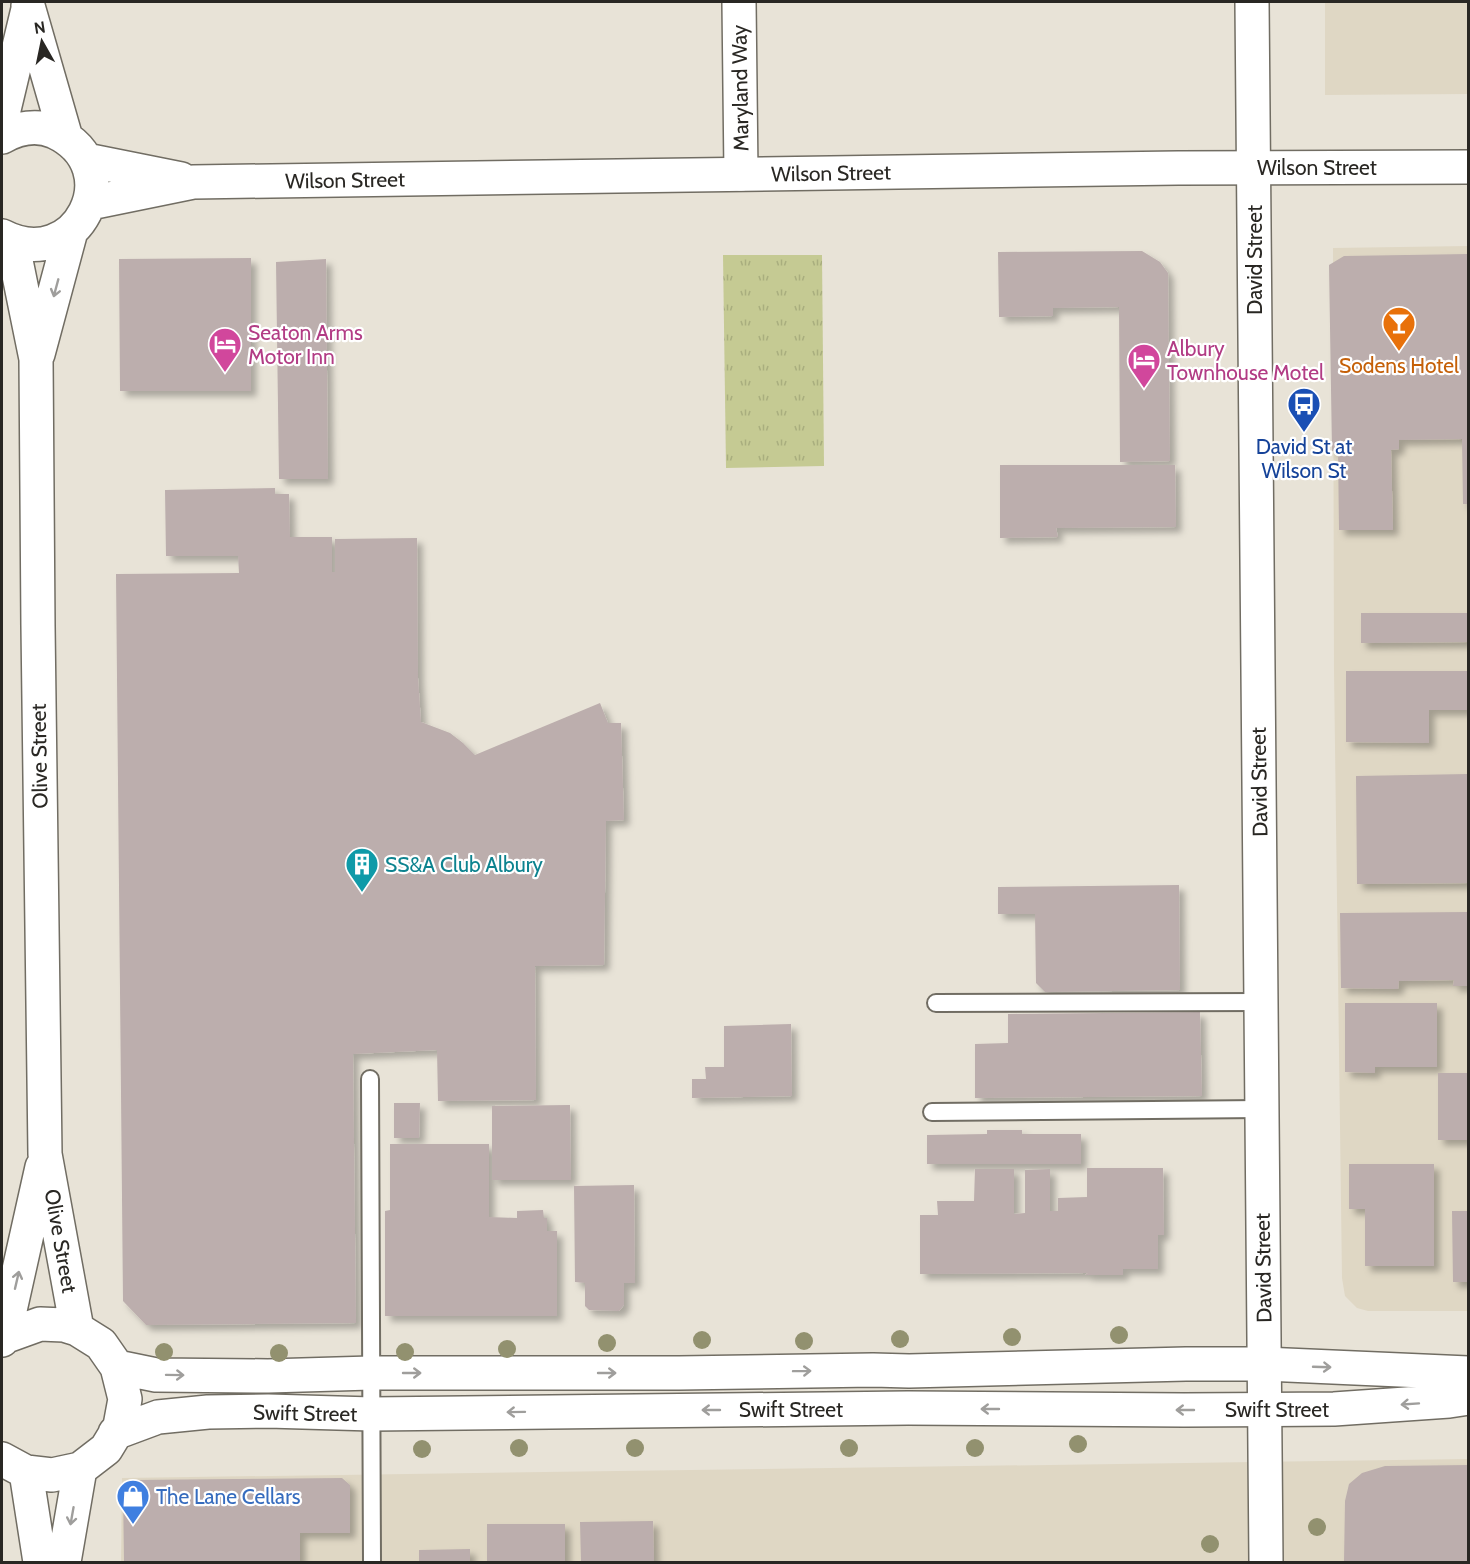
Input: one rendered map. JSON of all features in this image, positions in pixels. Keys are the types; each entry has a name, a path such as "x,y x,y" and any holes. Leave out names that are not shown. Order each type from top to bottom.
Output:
{"street":[{"name":"Maryland Way","path":"739,2 741,174"},
{"name":"David Street","path":"1252,2 1266,1563"},
{"path":"2,118 28,4"},
{"path":"7,238 27,245 58,240 71,231 82,218 90,203 92,188 91,173 76,149 28,4"},
{"name":"Wilson Street","path":"2,137 12,131 31,127 49,130 76,149 193,182"},
{"name":"Wilson Street","path":"90,203 193,182 1468,167"},
{"name":"Olive Street","path":"36,358 71,231"},
{"name":"Olive Street","path":"7,238 36,358 45,1154 77,1329"},
{"name":"Olive Street","path":"3,1338 45,1154"},
{"path":"3,1338 40,1324 64,1325 77,1329 101,1344 117,1367 125,1399 120,1426 106,1449 80,1468 52,1475 14,1466 40,1563"},
{"name":"Swift Street","path":"117,1367 156,1375 268,1376 370,1373 909,1371 1186,1364 1468,1373"},
{"path":"908,1408 909,1371"},
{"name":"Swift Street","path":"115,1433 158,1417 208,1412 372,1414 908,1408 1334,1409 1468,1398"},
{"path":"64,1563 80,1468"}],"lane":[{"path":"936,1003 1261,1002"},
{"path":"370,1079 372,1563"},
{"path":"932,1112 1261,1109"}],"shaded area":[{"path":"1325,2 1468,2 1468,94 1325,95"},
{"path":"1468,246 1468,1311 1368,1311 1357,1308 1345,1296 1342,1278 1334,670 1333,248"},
{"path":"1468,1459 1468,1562 121,1562 122,1478"}],"green space":[{"path":"723,255 822,255 824,466 726,468"}],"building":[{"name":"Albury Townhouse Motel","path":"1142,251 1160,262 1168,273 1170,461 1120,462 1119,307 1053,308 1053,316 999,317 998,252"},
{"name":"Sodens Hotel","path":"1468,254 1468,504 1463,504 1462,439 1399,440 1399,449 1391,450 1393,530 1339,530 1338,450 1332,451 1329,265 1344,256"},
{"path":"251,258 251,391 120,391 119,259"},
{"path":"326,259 328,479 279,479 276,262"},
{"path":"1000,465 1175,465 1176,527 1056,528 1058,537 1000,538"},
{"name":"SS&A Club Albury","path":"275,488 275,494 289,494 290,537 332,537 332,572 335,572 335,539 417,538 418,678 421,722 450,733 475,755 600,703 608,723 621,723 624,820 606,821 604,965 535,966 536,1100 438,1101 437,1050 353,1054 356,1323 146,1325 123,1301 116,574 239,573 238,556 166,556 165,490"},
{"path":"1361,613 1468,613 1468,642 1361,643"},
{"path":"1346,671 1468,671 1468,710 1429,710 1429,743 1346,742"},
{"path":"1468,774 1468,883 1357,884 1356,776"},
{"path":"1179,885 1180,990 1045,992 1036,983 1035,914 998,914 998,887"},
{"path":"1468,912 1468,986 1453,986 1454,980 1399,981 1398,989 1341,988 1340,913"},
{"path":"1345,1003 1437,1003 1437,1067 1375,1067 1375,1073 1345,1072"},
{"path":"1200,1012 1202,1096 975,1098 975,1044 1008,1043 1008,1014"},
{"path":"791,1024 792,1096 692,1098 692,1079 706,1079 705,1067 724,1067 724,1026"},
{"path":"1438,1073 1468,1073 1468,1140 1438,1140"},
{"path":"394,1103 420,1103 419,1138 394,1138"},
{"path":"570,1105 571,1180 492,1180 492,1106"},
{"path":"987,1130 1022,1130 1022,1134 1081,1134 1081,1164 927,1164 927,1135 987,1134"},
{"path":"390,1144 489,1144 489,1217 517,1218 517,1211 543,1210 544,1218 547,1218 547,1231 557,1231 557,1316 385,1316 385,1211 390,1210"},
{"path":"1349,1164 1434,1164 1434,1266 1365,1266 1365,1209 1349,1209"},
{"path":"1087,1168 1163,1168 1164,1235 1158,1235 1158,1269 1123,1269 1123,1275 1085,1275 1088,1273 920,1274 920,1215 938,1215 937,1201 974,1201 975,1169 1014,1169 1014,1214 1025,1213 1025,1170 1050,1169 1050,1211 1058,1211 1058,1198 1087,1197"},
{"path":"634,1185 635,1283 624,1283 624,1305 619,1311 589,1310 585,1306 585,1283 575,1282 574,1186"},
{"path":"1452,1211 1468,1211 1468,1282 1453,1282"},
{"path":"1468,1465 1468,1562 1344,1562 1345,1501 1349,1484 1362,1473 1385,1466"},
{"path":"342,1478 350,1485 350,1533 300,1533 300,1562 124,1562 123,1490 133,1480"},
{"path":"653,1521 654,1562 581,1562 580,1522"},
{"path":"487,1524 565,1524 565,1562 487,1562"},
{"path":"470,1549 470,1562 419,1562 419,1550"}],"place":[{"name":"Sodens Hotel","path":"1399,352"},
{"name":"Seaton Arms Motor Inn","path":"225,373"},
{"name":"Albury Townhouse Motel","path":"1144,389"},
{"name":"David St at Wilson St","path":"1304,433"},
{"name":"SS&A Club Albury","path":"362,893"},
{"name":"The Lane Cellars","path":"133,1525"}]}
